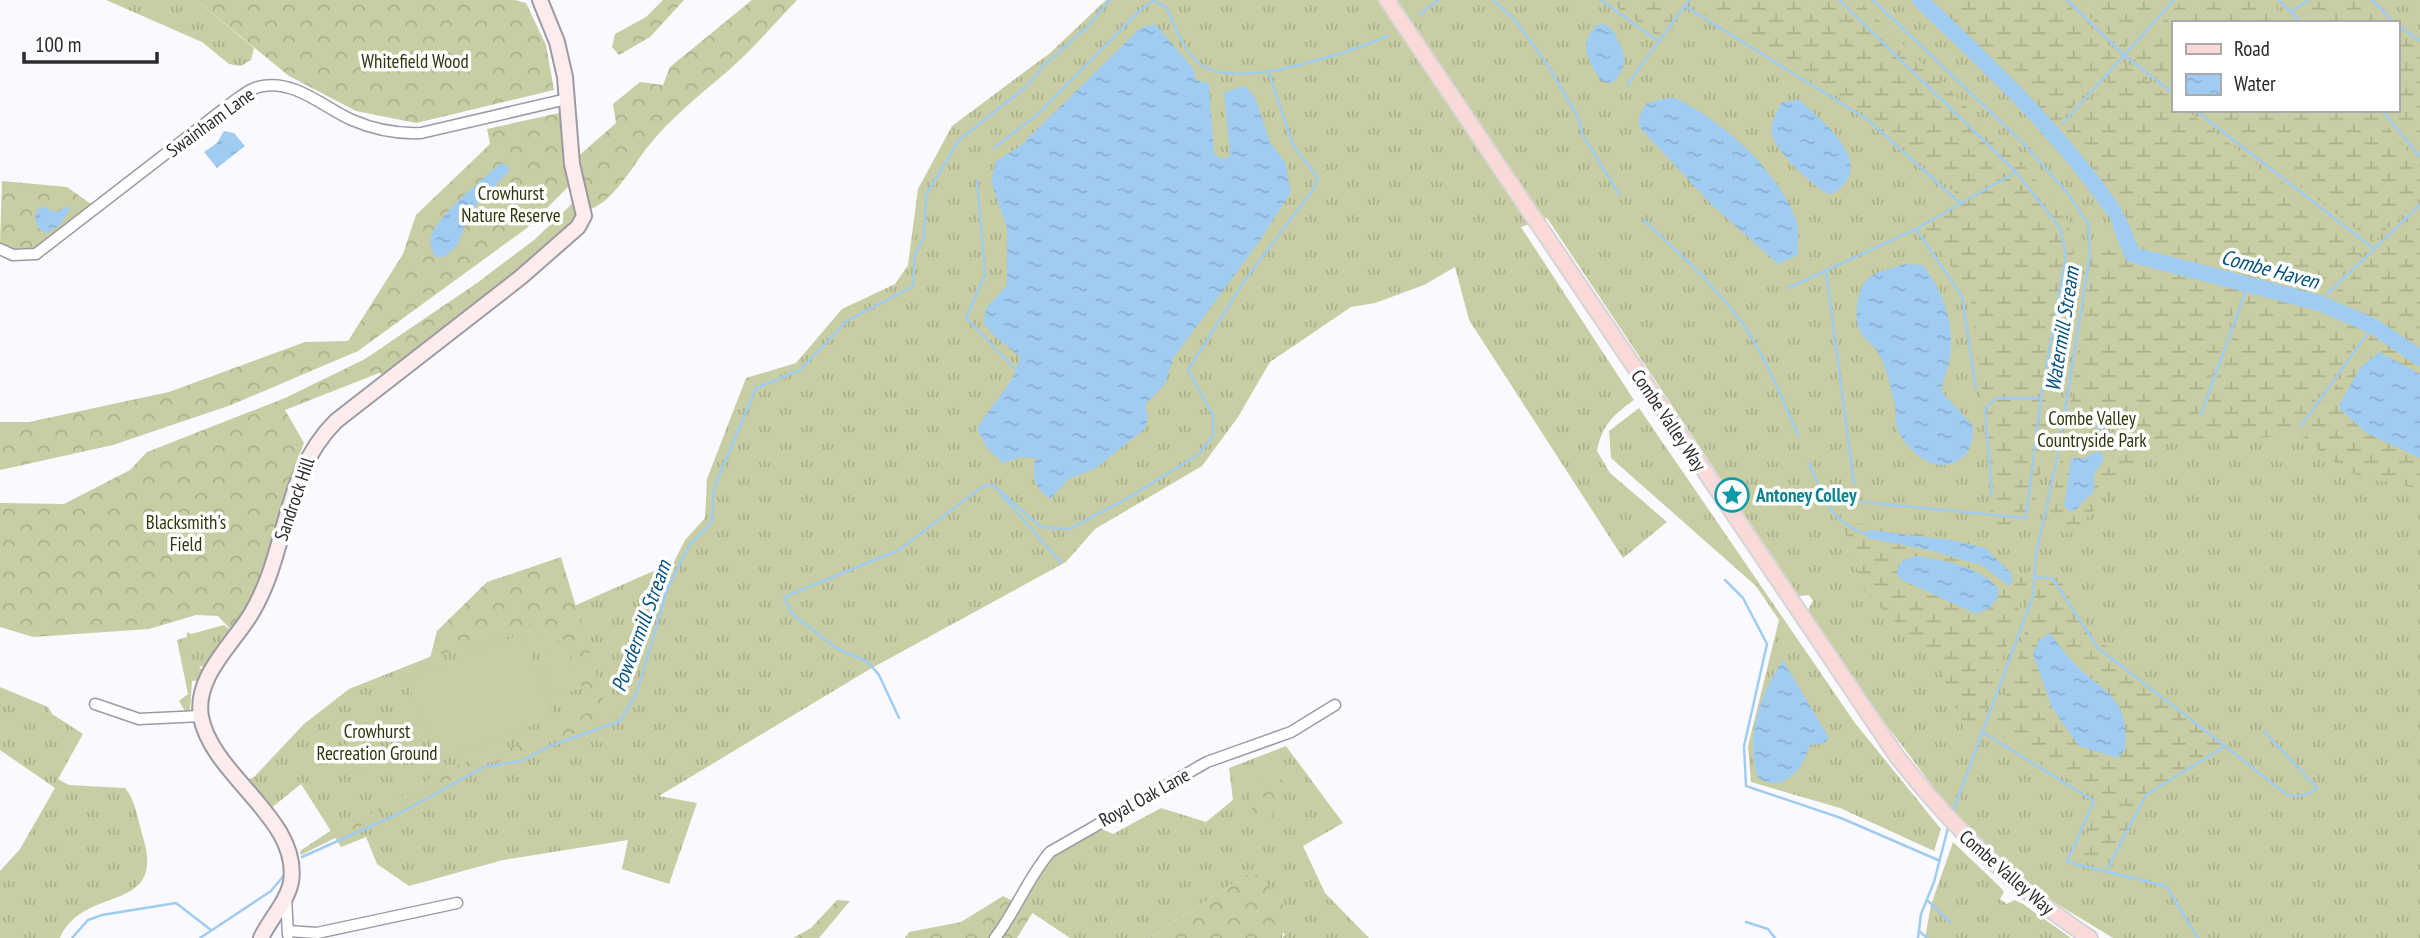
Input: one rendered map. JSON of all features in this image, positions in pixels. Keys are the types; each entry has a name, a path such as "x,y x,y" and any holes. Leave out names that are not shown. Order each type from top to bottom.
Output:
{"main road":[{"name":"Combe Valley Way","path":"1387,0 1854,697 1939,810 1970,843 2017,886 2090,938"}],"street":[{"name":"Sandrock Hill","path":"201,716 204,693 214,666 252,613 266,581 301,468 314,444 336,421 573,233 583,216 574,177 567,99 557,42 540,0"},
{"name":"Swainham Lane","path":"0,249 25,257 43,250 234,101 262,86 286,88 305,94 353,120 396,134 421,133 567,99"},
{"path":"96,704 139,719 201,716 218,754 267,814 284,844 292,865 286,897 288,935 317,933 457,903"},
{"name":"Royal Oak Lane","path":"995,938 1009,920 1032,873 1050,852 1207,762 1291,732 1335,705"},
{"path":"261,938 286,897"}],"green space":[{"path":"106,0 196,0 254,48 251,60 241,66 229,64 202,42"},
{"name":"Whitefield Wood","path":"196,0 515,0 526,3 546,45 554,90 416,123 356,111 289,76"},
{"path":"663,0 684,0 650,37 619,55 612,47 615,34 646,17"},
{"path":"752,0 797,0 738,62 665,127 604,201 587,210 575,159 616,123 613,104 640,82 663,85 670,67"},
{"name":"Combe Valley Countryside Park","path":"1106,0 2420,0 2420,938 2113,938 2049,899 2002,861 1946,804 1864,695 1808,610 1813,601 1809,595 1799,596 1547,218 1521,227 1634,400 1610,421 1602,434 1597,451 1610,473 1667,522 1623,558 1469,320 1455,267 1424,285 1375,303 1351,307 1270,362 1238,417 1202,466 1095,529 1066,562 870,669 659,796 697,803 669,884 622,869 628,840 503,860 409,886 377,864 366,837 341,847 301,784 270,809 247,779 253,778 304,724 349,689 530,617 574,606 674,562 685,540 705,518 707,479 746,378 796,363 842,309 895,284 908,265 918,189 952,126 1050,53"},
{"path":"1607,0 1858,0 2017,156 2069,223 2074,252 2033,518 2026,525 1991,525 1983,403 1970,293 1918,219 1960,197 1870,117 1690,5 1663,40"},
{"path":"1926,0 2062,0 2119,55 2055,127"},
{"path":"2073,0 2167,0 2123,50"},
{"path":"2182,0 2269,0 2291,21 2172,21 2172,88 2131,56"},
{"path":"2286,0 2378,0 2392,21 2308,21"},
{"path":"2399,30 2420,35 2420,152 2389,112 2399,112"},
{"path":"2125,63 2172,99 2172,112 2189,112 2366,249 2318,299 2139,253 2117,208 2061,135"},
{"path":"2204,112 2376,112 2420,166 2420,198 2373,242"},
{"name":"Crowhurst Nature Reserve","path":"559,113 571,184 527,228 358,351 231,405 113,445 0,470 0,422 29,422 169,392 305,342 348,341 403,254 416,215 490,144 487,129"},
{"path":"2,181 67,187 91,204 78,219 50,241 31,250 16,250 0,244"},
{"name":"Blacksmith's Field","path":"575,201 577,215 565,234 389,375 379,373 285,410 304,443 265,564 233,632 218,616 196,615 149,629 33,637 0,627 0,503 64,504 130,470 147,452 285,398 365,359 477,283 534,240"},
{"path":"2420,212 2420,353 2364,316 2327,300"},
{"path":"2092,245 2242,288 2198,415 2202,417 2250,290 2317,307 2368,329 2290,436 2143,444 2129,475 2070,534 2048,524 2069,416 2127,449 2141,444 2070,408"},
{"path":"2373,333 2420,365 2420,491 2348,471 2301,435"},
{"path":"1639,408 1855,723 1941,829 1934,851 1840,808 1751,782 1748,746 1779,620 1756,586 1611,458 1609,431"},
{"path":"1840,516 1855,523 1987,544 2017,573 2030,574 1977,738 1964,729 1939,665 1864,591"},
{"path":"561,557 604,700 617,718 550,742 520,759 485,763 301,855 300,851 330,831 391,803 446,769 546,736 590,711 565,639 544,646 531,623 430,658 437,631 487,582"},
{"path":"2041,574 2063,578 2064,589 2093,636 2229,746 2147,797 2113,867 2079,857 2100,799 1993,731 2018,658"},
{"path":"224,625 233,632 206,667 199,666 203,672 199,680 192,681 190,711 185,711 179,701 188,694 177,640 187,637 187,632 191,634"},
{"path":"522,634 554,717 438,761 406,678"},
{"path":"562,644 579,689 556,697 539,653"},
{"path":"0,687 48,707 52,714 83,734 58,779 69,785 125,788 134,804 142,834 147,860 144,877 134,888 87,910 72,921 60,938 0,938 0,871 20,849 55,788 0,750"},
{"path":"367,734 379,762 349,776 336,748"},
{"path":"1286,746 1343,823 1303,846 1325,893 1369,938 1282,938 1285,935 1246,875 1149,938 1070,938 1022,906 1053,855 1102,829 1113,834 1161,808 1206,822 1233,800 1229,768"},
{"path":"1270,772 1281,775 1283,791 1271,819 1258,823 1252,809 1252,795 1258,782"},
{"path":"1953,842 2000,887 2004,892 2000,899 2007,904 2014,900 2023,904 2071,938 1925,938 1931,905"},
{"path":"1246,875 1261,875 1287,911 1282,938 1149,938"},
{"path":"1003,896 1033,912 1017,938 905,938 909,932 961,922"},
{"path":"837,900 850,901 819,938 793,938 811,928"}],"water":[{"path":"1155,24 1193,68 1196,80 1209,83 1214,154 1223,159 1230,156 1224,92 1245,86 1255,97 1270,142 1285,162 1291,192 1259,242 1174,357 1165,384 1145,405 1148,415 1146,428 1096,468 1069,479 1050,499 1040,491 1035,481 1035,458 1021,457 1003,463 987,448 977,429 1009,384 1020,357 993,335 983,322 987,307 1007,285 1007,228 991,182 996,161 1019,147 1140,28"},
{"path":"1604,24 1611,28 1624,57 1622,70 1611,84 1601,81 1589,60 1586,47 1590,33 1596,25"},
{"path":"1673,97 1728,132 1774,180 1797,221 1798,255 1778,264 1711,204 1639,127 1639,116 1647,103"},
{"path":"1800,100 1835,134 1850,160 1850,172 1844,184 1829,195 1814,185 1787,159 1772,134 1773,121 1782,102"},
{"path":"224,131 234,133 245,146 217,168 204,152 217,143"},
{"path":"499,164 505,164 510,170 471,211 457,246 444,257 435,257 430,242 435,228 451,208"},
{"path":"42,206 56,212 69,206 71,208 59,226 47,233 40,230 36,221 36,211"},
{"path":"1905,264 1923,265 1942,298 1949,321 1951,346 1942,392 1973,426 1972,442 1968,451 1961,459 1947,465 1929,462 1906,444 1896,426 1893,395 1882,360 1862,335 1858,325 1856,311 1862,286 1879,272"},
{"path":"2379,352 2420,374 2420,458 2366,433 2338,407 2360,368"},
{"path":"2094,452 2101,452 2104,460 2094,474 2094,491 2073,512 2064,507 2071,458 2085,458"},
{"path":"1870,530 1958,541 1985,548 2012,574 2012,584 2009,586 1983,566 1933,551 1867,538 1864,533"},
{"path":"1915,556 1949,562 1981,574 1998,588 1998,598 1989,608 1976,614 1902,580 1897,575 1900,564"},
{"path":"2050,633 2072,661 2106,691 2120,708 2126,732 2125,750 2117,758 2079,746 2052,708 2033,654 2039,640"},
{"path":"1783,660 1829,738 1823,744 1810,745 1798,770 1784,781 1776,783 1758,778 1753,748 1762,702"}],"waterway":[{"name":"Powdermill Stream","path":"302,857 398,814 484,767 521,761 550,746 620,721 637,692 668,587 690,544 712,522 714,488 756,388 800,370 847,321 913,286 915,255 924,237 926,195 959,140 1027,86 1043,66 1087,27 1110,0"},
{"path":"1419,15 1438,0"},
{"path":"1493,0 1514,19 1547,64 1579,119 1582,134 1619,194"},
{"path":"1601,0 1658,41"},
{"path":"1627,85 1689,0"},
{"path":"1839,0 2016,172 2060,228 2066,255 2041,398 2026,518 1861,502"},
{"name":"Watermill Stream","path":"1873,0 2019,139 2066,191 2088,223 2090,255 2057,459 2036,554 2033,596 1952,814"},
{"name":"Combe Haven","path":"1920,0 1998,75 2046,126 2114,211"},
{"path":"2067,0 2124,55 2172,92"},
{"path":"2063,123 2174,0"},
{"path":"2279,0 2300,21"},
{"path":"2291,12 2308,0"},
{"path":"2372,0 2393,21"},
{"path":"994,148 1038,114 1139,11 1153,1 1166,7 1181,39 1196,61 1220,72 1242,74 1295,66 1388,36"},
{"path":"1685,6 1868,120 1960,203"},
{"path":"2399,26 2420,41"},
{"path":"899,718 879,675 868,662 836,648 792,614 784,597 899,550 983,486 993,485 1041,527 1069,529 1128,498 1199,454 1213,436 1213,415 1188,370 1245,280 1315,187 1317,177 1293,145 1268,71"},
{"path":"2198,112 2373,248"},
{"path":"2384,112 2420,157"},
{"path":"1788,288 1916,229 2016,172"},
{"path":"977,180 985,275 966,318 1018,372"},
{"path":"2326,295 2420,205"},
{"path":"1644,220 1710,285 1745,327 1767,366 1798,435"},
{"name":"Combe Haven","path":"2119,221 2132,254 2319,303 2373,326 2420,358"},
{"path":"1916,229 1962,296 1976,389"},
{"path":"1826,270 1854,484"},
{"path":"2201,414 2248,285"},
{"path":"2301,426 2373,326"},
{"path":"1992,496 1985,408 1997,398 2041,398"},
{"path":"2066,411 2132,445"},
{"path":"1809,463 1834,514 1842,522 1864,533"},
{"path":"1001,494 1061,563"},
{"path":"2037,577 2053,579 2098,648 2225,746 2146,795 2106,871"},
{"path":"1725,580 1743,598 1767,644 1744,746 1746,786 1841,818 1938,860"},
{"path":"2225,746 2286,794 2298,796 2317,788 2264,731"},
{"path":"1984,733 2094,801 2067,862 2166,886 2198,938"},
{"name":"Watermill Stream","path":"1918,938 1921,914 1934,882 1949,824"},
{"name":"Powdermill Stream","path":"200,938 271,891 286,873"},
{"path":"1927,900 1950,922"},
{"path":"72,938 88,920 102,915 176,903 211,930"},
{"path":"1746,922 1768,929 1775,938"},
{"path":"1919,931 1927,938"}],"place":[{"name":"Antoney Colley","path":"1732,495"}],"park label":[{"name":"Crowhurst Recreation Ground","path":"377,742"}]}
